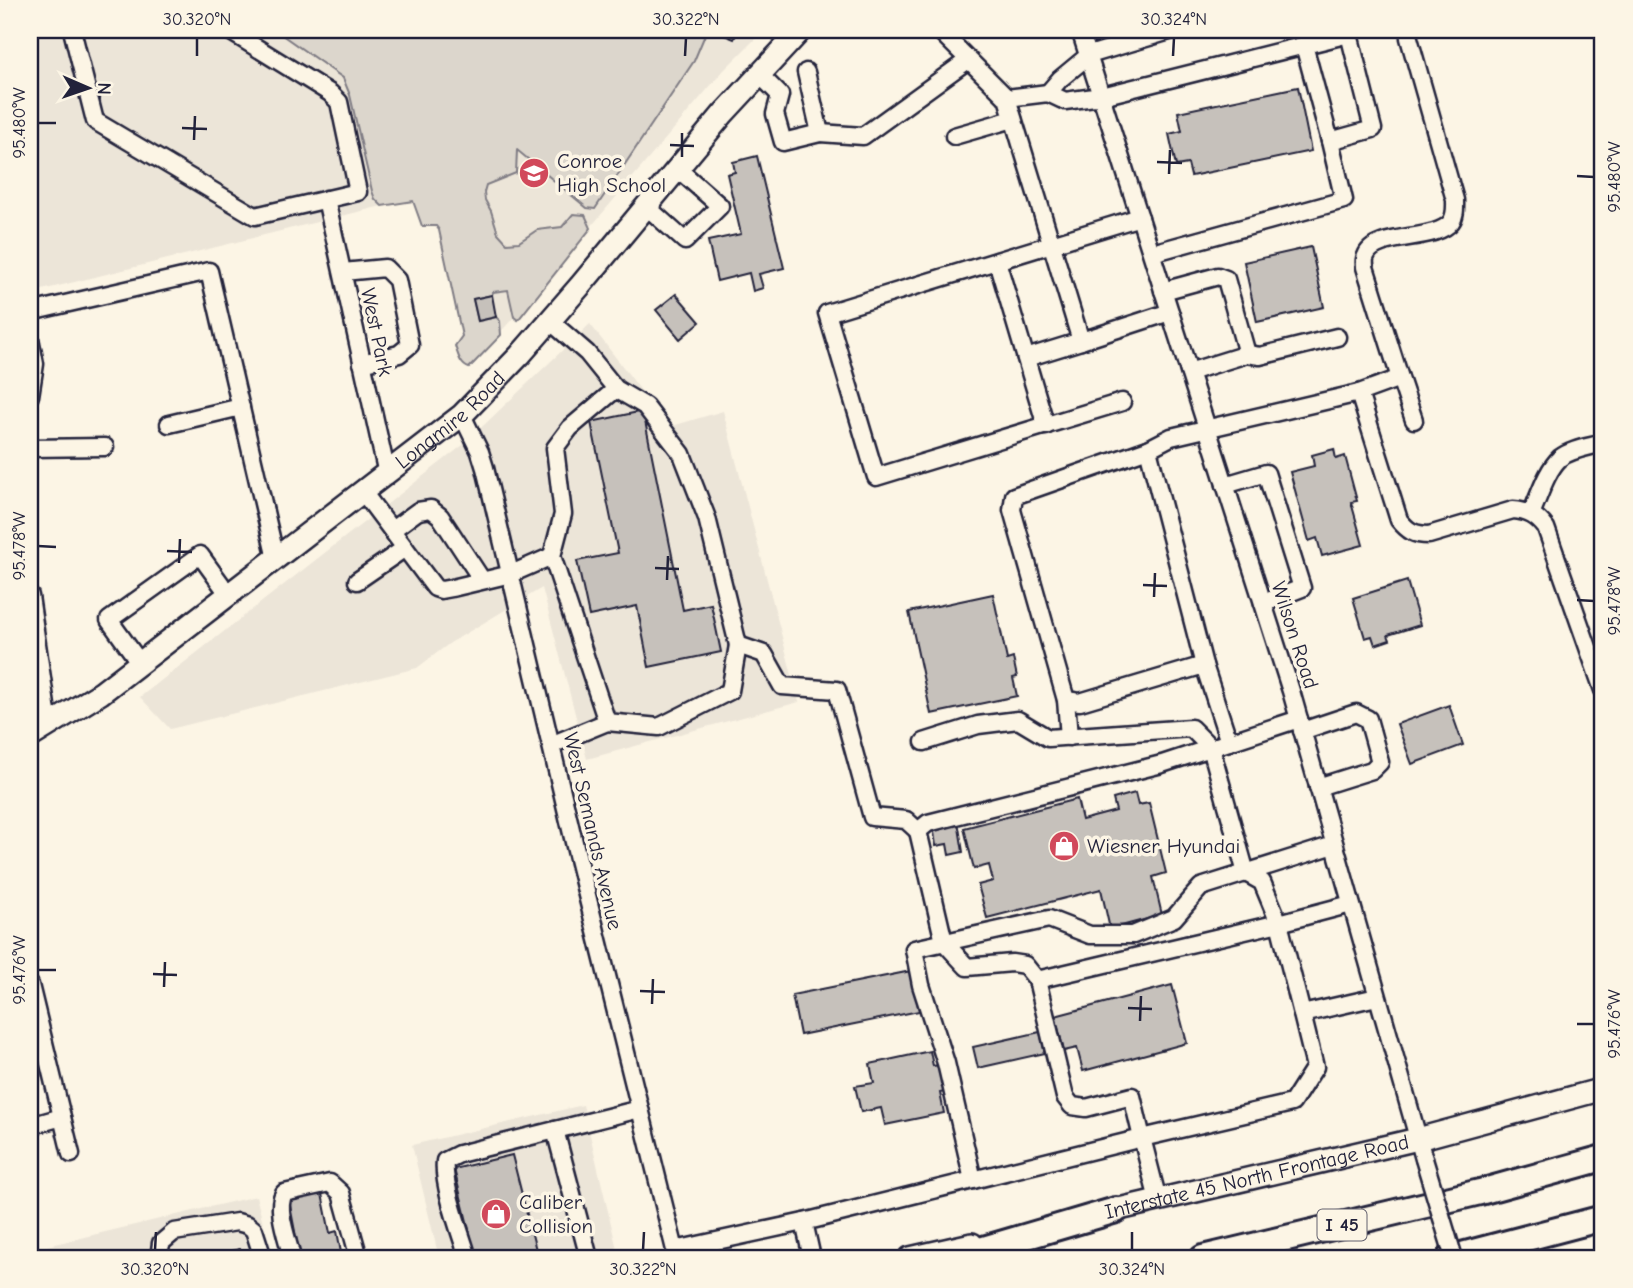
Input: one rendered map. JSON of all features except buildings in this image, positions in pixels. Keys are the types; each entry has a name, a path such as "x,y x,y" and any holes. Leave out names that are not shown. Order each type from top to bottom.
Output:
{"highway":[{"path":"1480,1192 1603,1140"},
{"name":"I 45","path":"1203,1258 1480,1192 1603,1158"},
{"path":"953,1258 1116,1210"},
{"path":"1452,1258 1603,1217"},
{"path":"1525,1238 1603,1226"}],"main road":[{"name":"Longmire Road","path":"30,737 101,693 462,415 550,321 758,73 801,30"},
{"name":"Interstate 45 North Frontage Road","path":"910,1258 1158,1200 1421,1149 1603,1089"}],"street":[{"path":"72,30 95,121 255,216 358,192 340,102 330,93 228,30"},
{"path":"939,30 1007,98 1081,341"},
{"name":"Wilson Road","path":"1080,30 1301,725 1452,1258"},
{"path":"1048,93 1060,79 1089,55 1173,30"},
{"path":"1409,30 1455,200 1455,213 1451,223 1440,230 1372,247 1366,255 1365,267 1414,420"},
{"path":"1007,98 1048,93 1065,101 1102,96 1348,32 1373,129 1330,141"},
{"path":"1152,253 1342,202 1344,197 1304,45"},
{"path":"758,73 780,95 775,114 783,142 820,133 863,136 968,60"},
{"path":"806,72 820,133"},
{"path":"954,136 1013,119"},
{"path":"647,207 685,241 720,206 678,169"},
{"name":"West Park","path":"326,199 387,474"},
{"path":"1122,402 876,477 827,313 1140,218"},
{"path":"996,261 1046,426"},
{"path":"343,272 385,268 397,280 410,345 399,354 362,363"},
{"path":"30,312 209,271 276,559"},
{"path":"1163,291 1218,276 1226,279 1247,354"},
{"path":"1026,358 1170,312"},
{"path":"550,321 587,353 616,389 645,406 682,454 707,518 738,645 730,691 659,727 607,722 551,745"},
{"path":"1189,372 1247,354 1260,356 1337,337"},
{"path":"30,338 35,364 30,396"},
{"path":"1069,737 1066,700 1012,510 1014,496 1148,449 1171,437 1359,393 1400,377"},
{"path":"607,722 552,556 563,514 555,448 570,428 616,389"},
{"path":"1359,393 1399,520 1407,530 1417,535 1429,536 1513,510 1538,517 1546,528 1603,690"},
{"path":"169,424 241,407"},
{"name":"West Semands Avenue","path":"462,415 480,452 511,573 676,1254"},
{"path":"1531,514 1553,467 1560,459 1603,443"},
{"path":"30,449 105,447"},
{"path":"1148,449 1204,665 1229,742"},
{"path":"1225,485 1266,473 1302,589 1263,603"},
{"path":"363,492 435,588 452,588 511,573 552,556"},
{"path":"392,530 418,511 432,509 440,516 482,580"},
{"path":"357,581 405,548"},
{"path":"140,663 109,620 200,555 229,595"},
{"path":"30,596 49,726"},
{"path":"738,645 764,654 782,686 837,690 872,817 906,820 918,831 944,942 967,967 1025,964 1037,980 1065,1097 1073,1106 1086,1108 1132,1096 1158,1200"},
{"path":"1066,700 1080,702 1204,665"},
{"path":"918,831 928,823 1162,764 1229,742 1356,713 1367,719 1380,762 1372,770 1318,787"},
{"path":"676,1254 1292,1103 1315,1067 1279,923 1262,882 1246,873 1211,748 1191,728 1048,738 1018,720 978,725 924,742"},
{"path":"973,1180 946,1063 921,985 914,948 1049,919 1090,935 1133,934 1174,918 1201,887 1334,845"},
{"path":"1037,980 1351,904"},
{"path":"30,985 71,1154"},
{"path":"1302,1014 1377,997"},
{"path":"468,1258 446,1180 445,1161 460,1154 640,1109"},
{"path":"30,1126 62,1117"},
{"path":"555,1130 589,1258"},
{"path":"292,1258 281,1196 284,1193 330,1183 341,1193 359,1258"},
{"path":"159,1258 161,1243 174,1232 237,1222 254,1230 263,1258"},
{"path":"804,1222 812,1258"}],"shaded area":[{"path":"30,30 336,30 363,88 382,206 30,293"},
{"name":"Conroe High School","path":"275,30 707,30 694,61 595,209 587,208 517,150 516,173 486,185 485,200 498,233 507,243 519,242 537,230 562,227 573,214 585,215 591,228 518,320 514,317 508,290 473,299 478,321 496,317 500,321 501,335 469,368 461,362 455,346 462,336 439,230 436,226 422,226 413,201 382,206 375,199 350,95 343,78"},
{"name":"Conroe High School","path":"401,30 764,30 723,71 473,362"},
{"path":"590,324 669,427 723,411 799,702 587,759 542,588 450,643 417,668 170,729 140,697 463,445"},
{"path":"583,1105 619,1258 439,1258 412,1145"},
{"path":"256,1196 272,1258 30,1258 30,1250"}],"place":[{"name":"Conroe High School","path":"534,173"},
{"name":"Wiesner Hyundai","path":"1064,846"},
{"name":"Caliber Collision","path":"496,1214"}]}
